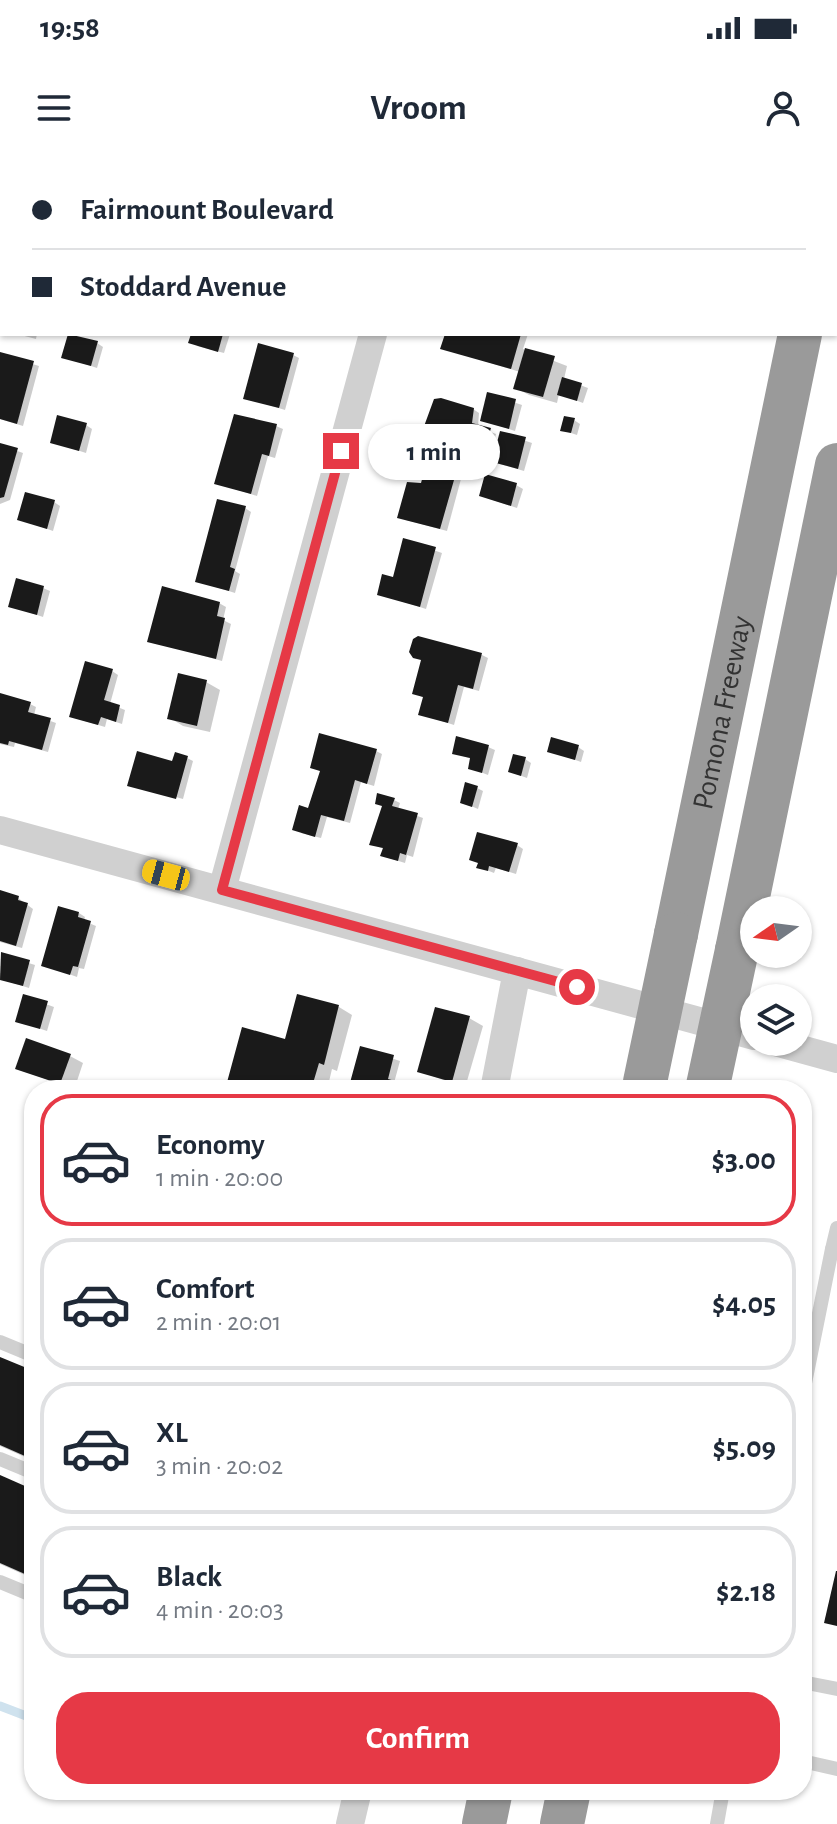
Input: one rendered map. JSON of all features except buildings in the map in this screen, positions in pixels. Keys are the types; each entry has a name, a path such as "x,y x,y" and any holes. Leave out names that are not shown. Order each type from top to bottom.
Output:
{"highway":[{"name":"Pomona Freeway","path":"645,1080 788,401 797,336"},
{"name":"Pomona Freeway","path":"709,1080 837,465"},
{"path":"820,546 837,496"},
{"path":"484,1824 489,1800"},
{"path":"562,1824 567,1800"}],"street":[{"path":"222,890 372,336"},
{"path":"0,830 740,1032"},
{"path":"496,1080 517,971"},
{"path":"812,1052 837,1059"},
{"path":"350,1824 356,1800"}],"lane":[{"path":"812,1353 837,1228"},
{"path":"0,1342 24,1352"},
{"path":"0,1459 24,1469"},
{"path":"0,1582 24,1592"},
{"path":"812,1684 837,1689"},
{"path":"812,1763 837,1769"},
{"path":"717,1824 721,1800"}],"waterway":[{"path":"0,1706 24,1715"}],"route":[{"path":"341,451 222,890 577,987"}]}
